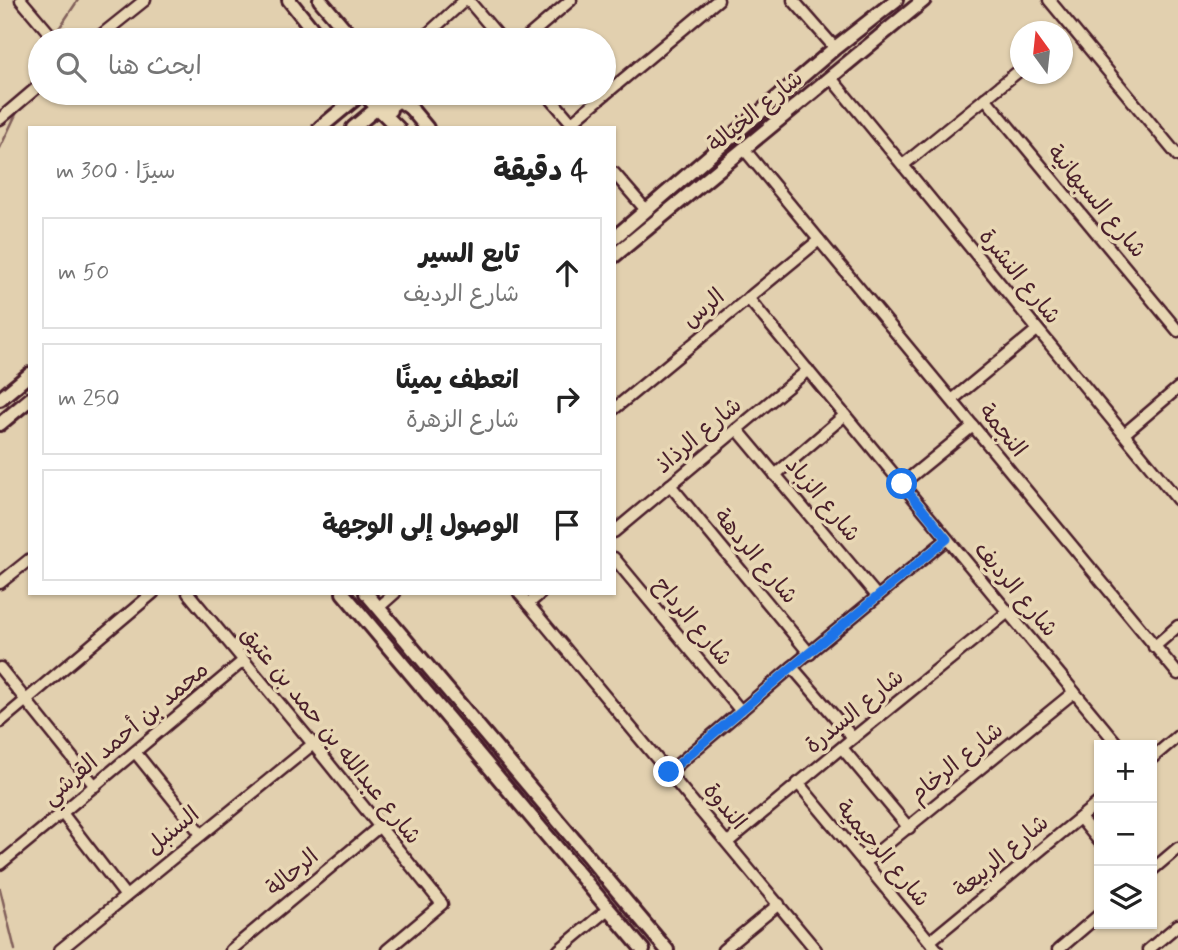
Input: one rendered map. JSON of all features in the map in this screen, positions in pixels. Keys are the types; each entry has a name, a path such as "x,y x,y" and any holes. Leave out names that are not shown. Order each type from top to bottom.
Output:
{"street":[{"path":"21,0 45,28"},
{"path":"110,28 145,0"},
{"path":"289,0 311,28"},
{"path":"320,0 344,28"},
{"path":"434,28 466,0 491,28"},
{"path":"538,28 571,0"},
{"path":"616,89 719,0"},
{"path":"793,0 835,48"},
{"path":"897,0 895,5 900,15 911,11"},
{"name":"شارع الخيالة","path":"616,235 835,48 897,0"},
{"name":"شارع الخيالة","path":"616,254 924,0"},
{"path":"1049,0 1066,21"},
{"path":"865,25 878,21 883,26 881,34 871,44"},
{"path":"1073,29 1178,156"},
{"name":"شارع النشرة","path":"831,78 1178,500"},
{"path":"903,165 1010,78"},
{"path":"0,119 28,95"},
{"name":"شارع السبهانية","path":"985,98 1178,331"},
{"path":"322,126 348,105"},
{"path":"374,105 396,125"},
{"path":"355,126 381,105"},
{"path":"392,105 389,107 396,125"},
{"path":"406,105 412,109"},
{"path":"408,105 425,126"},
{"path":"556,105 574,125 597,105"},
{"name":"النجمة","path":"744,149 1178,674"},
{"path":"616,175 646,210"},
{"name":"الرس","path":"616,407 819,240"},
{"name":"شارع الرديف","path":"748,298 1114,740"},
{"path":"951,400 1037,330"},
{"name":"شارع الرذاذ","path":"616,530 808,370"},
{"path":"0,399 28,376"},
{"path":"1124,434 1178,388"},
{"path":"0,424 28,401"},
{"path":"775,475 845,415"},
{"path":"902,484 973,426"},
{"name":"شارع الزباد","path":"737,429 877,596"},
{"name":"شارع الردهة","path":"670,485 810,654"},
{"path":"669,772 947,539"},
{"name":"شارع الرداح","path":"616,560 741,711"},
{"path":"0,583 28,561"},
{"path":"0,722 151,595"},
{"name":"شارع عبدالله بن حمد بن عتيق","path":"190,595 442,904 387,950"},
{"path":"345,595 643,950"},
{"path":"368,595 667,950"},
{"path":"378,608 393,595"},
{"name":"الندوة","path":"521,595 817,950"},
{"path":"528,604 539,595"},
{"name":"شارع السدرة","path":"727,842 1008,612"},
{"path":"1154,646 1178,626"},
{"name":"محمد بن أحمد القرشي","path":"0,864 243,661"},
{"path":"792,667 853,738"},
{"path":"0,668 95,786"},
{"name":"شارع الرخام","path":"864,863 1074,692"},
{"path":"1157,754 1178,736"},
{"name":"السنبل","path":"60,950 313,744"},
{"path":"842,748 909,828"},
{"path":"135,752 201,834"},
{"name":"شارع الرحيمية","path":"798,783 937,950"},
{"name":"شارع الربيعة","path":"930,942 1098,803"},
{"path":"62,813 125,895"},
{"path":"1080,818 1094,835"},
{"name":"الرحالة","path":"234,949 380,827"},
{"path":"1157,866 1178,848"},
{"path":"723,950 779,904"},
{"path":"559,950 608,909"},
{"path":"1059,950 1094,919"},
{"path":"1148,950 1178,925"}],"waterway":[{"path":"59,28 78,0"},
{"path":"0,148 19,108"},
{"path":"0,889 15,950"}],"route":[{"path":"669,772 947,539 902,484"}]}
